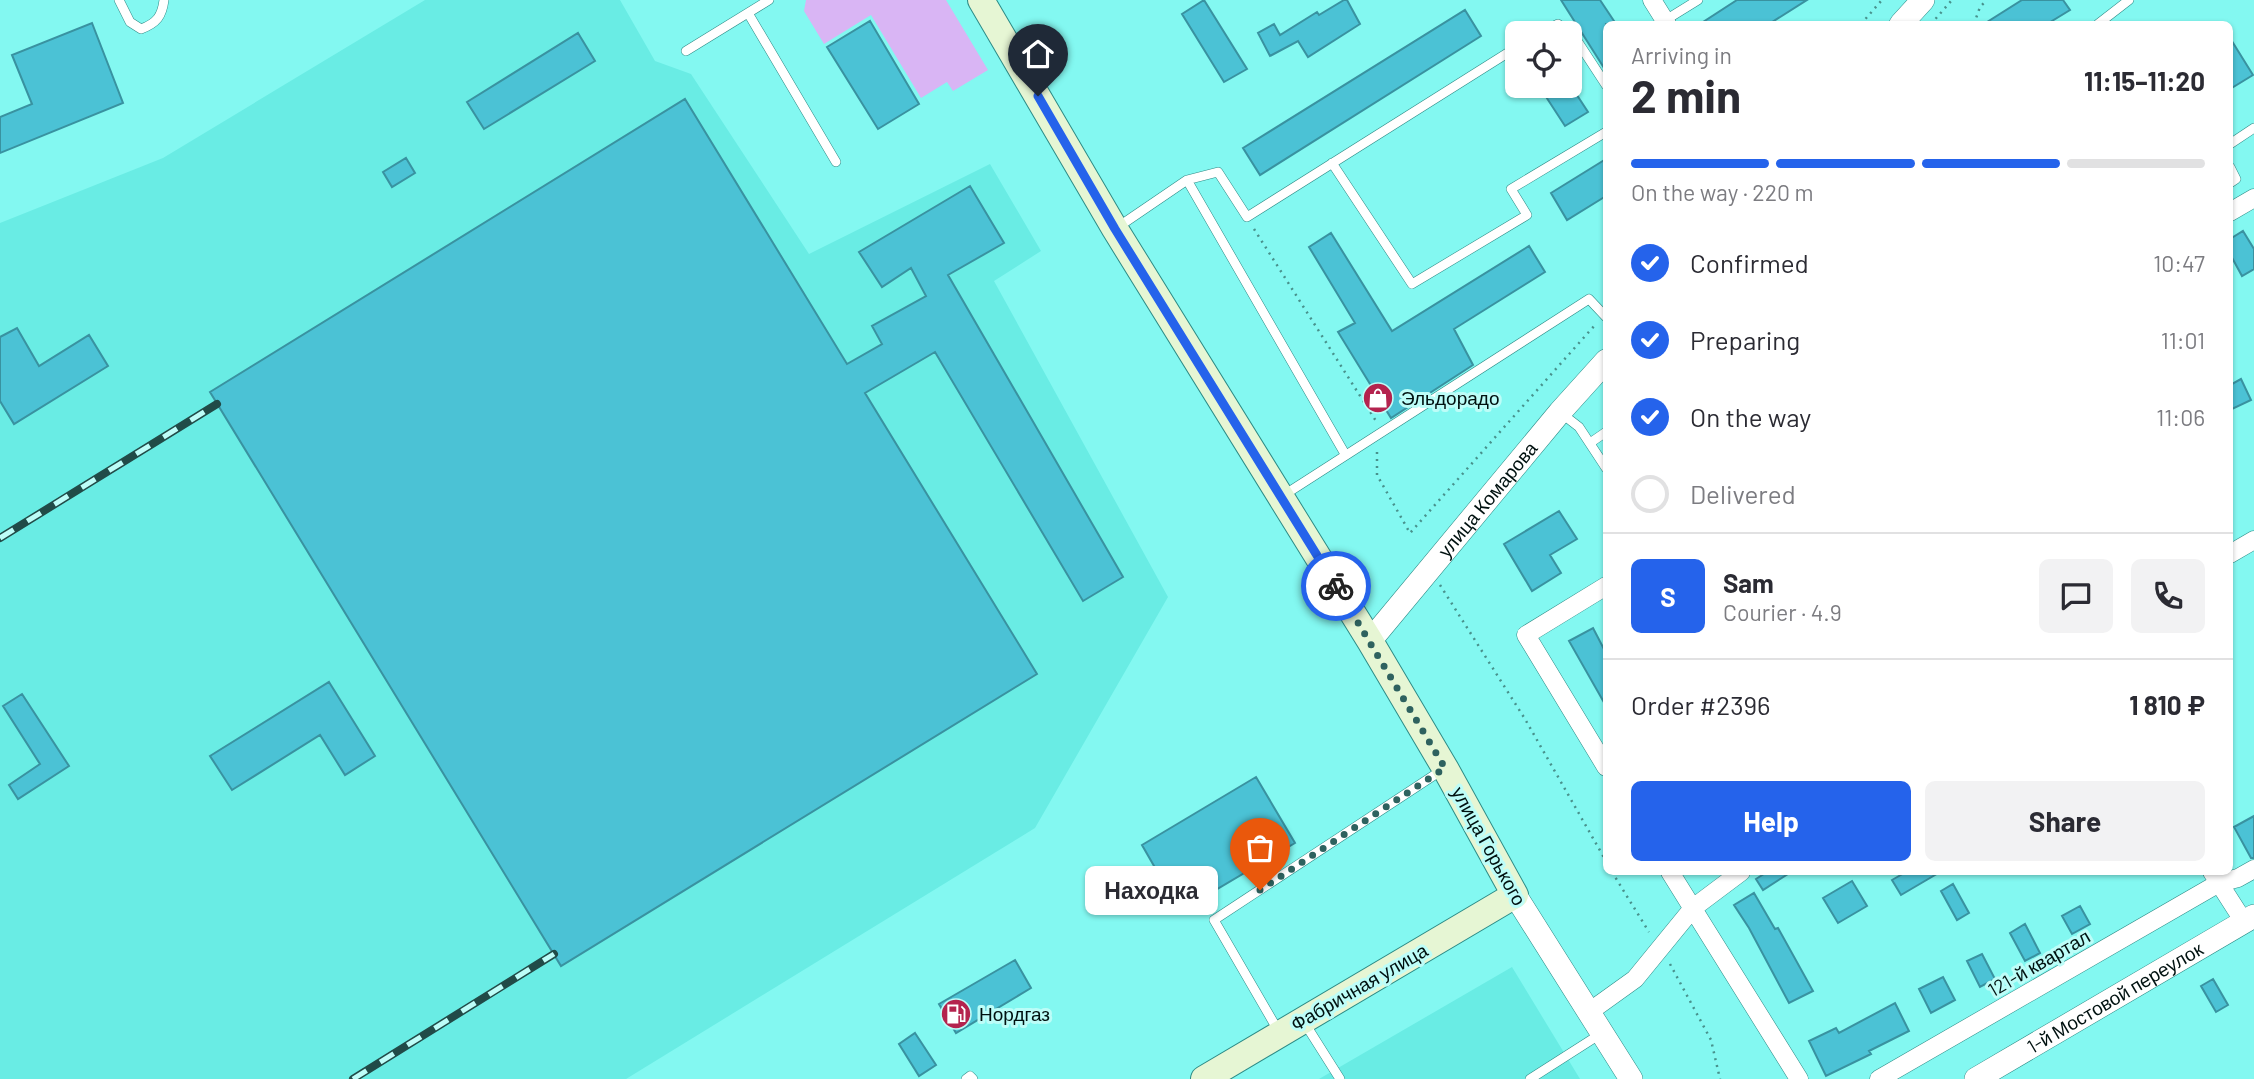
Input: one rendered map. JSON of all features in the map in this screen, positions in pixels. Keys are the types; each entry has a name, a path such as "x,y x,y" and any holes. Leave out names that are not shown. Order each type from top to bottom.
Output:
{"main road":[{"name":"улица Горького","path":"981,0 1115,229 1370,641 1445,768 1515,895"},
{"name":"Фабричная улица","path":"1204,1079 1515,895"}],"street":[{"path":"1652,0 1664,21"},
{"path":"1904,21 1923,0"},
{"path":"2233,210 2254,198"},
{"name":"улица Комарова","path":"1370,641 1560,412 1603,364"},
{"path":"2233,552 2254,540"},
{"path":"1603,588 1526,635 1603,762"},
{"name":"121-й квартал","path":"1879,1079 2216,877 2238,878 2254,869"},
{"path":"1672,875 1799,1079"},
{"path":"1589,1012 1635,979 1693,908 1737,875"},
{"path":"2216,877 2249,919"},
{"name":"улица Горького","path":"1515,895 1631,1079"},
{"name":"1-й Мостовой переулок","path":"1976,1079 2249,919"}],"lane":[{"path":"119,0 130,22 141,29 152,25 160,16 164,0"},
{"path":"686,51 769,0"},
{"path":"1668,21 1698,0"},
{"path":"2102,21 2129,0"},
{"path":"748,13 836,162"},
{"path":"1582,48 1603,80"},
{"path":"1115,229 1187,180 1218,172 1247,217 1505,55"},
{"path":"2233,142 2254,128"},
{"path":"1332,163 1412,284 1527,215 1511,189 1603,134"},
{"path":"1187,180 1345,454"},
{"path":"1282,496 1589,299 1603,314"},
{"path":"1560,412 1579,427 1603,463"},
{"path":"1590,443 1603,434"},
{"path":"1280,1034 1214,920 1445,768"},
{"path":"1303,1020 1340,1079"},
{"path":"1530,1079 1602,1033"},
{"path":"965,1079 970,1076 973,1079"}],"path":[{"path":"1864,21 1882,0"},
{"path":"1934,21 1952,0"},
{"path":"1975,21 1980,7 1987,0"},
{"path":"1247,217 1377,420 1377,475 1410,533 1603,318"},
{"path":"1440,585 1525,719 1603,856"},
{"path":"1614,875 1660,948 1711,1040 1720,1079"}],"shaded area":[{"path":"425,0 620,0 655,61 691,74 809,254 990,164 1041,251 994,281 1168,597 1035,828 626,1079 0,1079 0,223 163,158"},
{"path":"806,0 946,0 988,70 953,91 947,82 921,98 871,15 824,44 804,11"},
{"path":"1512,967 1580,1079 1319,1079"}],"building":[{"path":"1204,0 1247,69 1224,82 1182,14"},
{"path":"1347,0 1360,24 1308,57 1298,41 1270,56 1258,33 1274,24 1280,35 1317,12 1319,15"},
{"path":"1561,0 1600,0 1614,21 1603,21 1603,66 1582,33 1582,21 1574,21"},
{"path":"1737,0 1807,0 1774,21 1705,21"},
{"path":"2022,0 2063,0 2070,10 2052,21 1989,21"},
{"path":"1465,10 1481,36 1260,175 1243,148"},
{"path":"870,21 919,104 878,129 827,47"},
{"path":"92,23 123,103 0,153 0,117 32,104 12,55"},
{"path":"578,33 595,61 484,129 467,102"},
{"path":"2233,43 2253,75 2233,87"},
{"path":"1547,98 1579,98 1588,112 1565,126"},
{"path":"685,99 847,364 882,344 872,326 926,296 911,268 882,287 859,252 970,186 1004,243 948,275 1123,577 1083,601 935,352 865,393 1037,674 561,966 210,392"},
{"path":"406,158 415,173 392,187 383,172"},
{"path":"1603,161 1603,198 1567,220 1551,193"},
{"path":"2243,231 2254,249 2254,269 2242,276 2233,260 2233,237"},
{"path":"1331,233 1392,331 1529,246 1545,272 1454,329 1473,365 1391,418 1338,332 1355,323 1309,247"},
{"path":"17,328 39,366 89,335 108,366 14,424 0,401 0,337"},
{"path":"2241,379 2251,400 2233,409 2233,383"},
{"path":"1559,511 1577,539 1550,555 1561,573 1532,591 1504,544"},
{"path":"1593,628 1603,647 1603,701 1569,641"},
{"path":"329,682 375,756 345,775 320,735 232,790 210,756"},
{"path":"22,694 69,766 18,799 9,785 40,764 3,706"},
{"path":"1256,777 1295,843 1180,911 1142,845"},
{"path":"2254,816 2254,858 2251,858 2234,827"},
{"path":"1762,875 1786,875 1763,890 1756,879"},
{"path":"1901,875 1935,875 1901,895 1892,880"},
{"path":"1852,881 1867,906 1838,923 1823,898"},
{"path":"1953,884 1969,913 1957,920 1941,891"},
{"path":"1754,893 1775,929 1778,928 1813,991 1789,1003 1734,905"},
{"path":"2080,906 2090,924 2072,934 2062,916"},
{"path":"2025,924 2040,953 2025,961 2010,933"},
{"path":"1982,954 1995,979 1980,987 1967,961"},
{"path":"1015,960 1031,988 956,1033 939,1004"},
{"path":"1943,977 1955,1000 1931,1013 1919,989"},
{"path":"2213,979 2228,1005 2216,1012 2201,986"},
{"path":"1895,1003 1909,1031 1869,1051 1871,1054 1826,1076 1809,1041 1836,1028 1839,1033"},
{"path":"915,1033 936,1065 919,1076 899,1044"}],"railway":[{"path":"0,538 217,404"},
{"path":"353,1079 554,954"}],"way so far":[{"path":"1260,890 1445,768 1336,586"}],"place":[{"name":"Эльдорадо","path":"1378,398"},
{"name":"Находка","path":"1260,890"},
{"name":"Нордгаз","path":"956,1014"}],"route":[{"path":"1038,96 1115,229 1336,586"}]}
